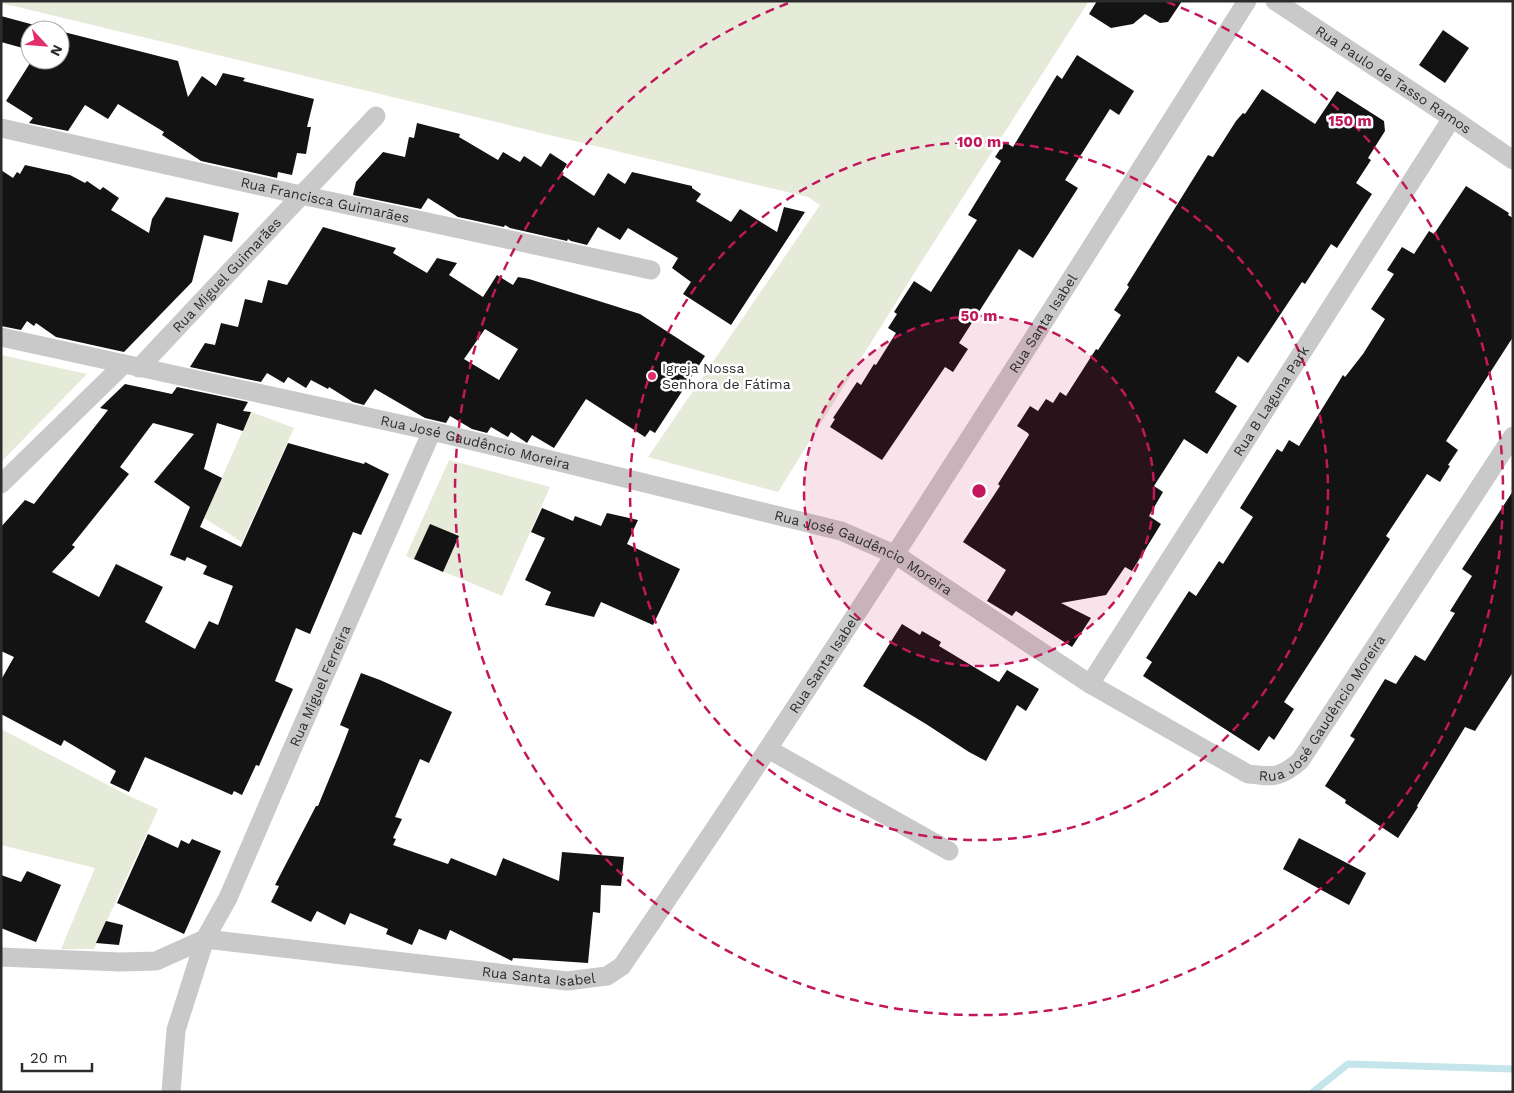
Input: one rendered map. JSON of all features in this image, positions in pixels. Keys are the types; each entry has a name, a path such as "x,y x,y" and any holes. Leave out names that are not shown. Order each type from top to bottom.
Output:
{"street":[{"name":"Rua Santa Isabel","path":"205,939 567,981 607,976 622,966 896,555 1247,1"},
{"name":"Rua Paulo de Tasso Ramos","path":"1275,1 1513,160"},
{"name":"Rua Miguel Guimarães","path":"1,484 132,366 301,195 376,116"},
{"name":"Rua B Laguna Park","path":"1090,684 1452,118"},
{"name":"Rua Francisca Guimarães","path":"1,128 651,270"},
{"name":"Rua José Gaudêncio Moreira","path":"1,337 432,431 841,531 896,555 1090,684 1248,774 1266,776 1286,773 1300,761 1513,436"},
{"name":"Rua Miguel Ferreira","path":"170,1092 176,1030 205,939 228,898 292,747 432,431"},
{"path":"768,749 949,852"},
{"path":"1,957 120,962 156,961 205,939"}],"green space":[{"path":"1,1 1089,1 918,267 778,492 648,457 820,205 808,197 1,3"},
{"path":"1,355 87,374 1,462"},
{"path":"251,412 294,428 242,542 204,518"},
{"path":"449,460 550,487 502,596 406,556"},
{"path":"1,729 127,795 158,809 94,949 61,949 95,868 1,845"}],"building":[{"path":"1097,1 1182,1 1168,22 1160,23 1145,14 1133,24 1111,28 1089,14"},
{"path":"1,16 20,21 20,47 1,42"},
{"path":"1443,30 1469,48 1445,83 1419,65"},
{"path":"70,34 178,61 188,97 202,76 216,86 223,73 245,78 243,81 314,99 307,127 311,127 306,154 297,153 292,175 278,172 277,178 201,161 162,135 164,132 118,104 108,119 85,105 68,131 29,123 33,118 6,101 26,70 70,70"},
{"path":"1077,55 1134,91 1119,115 1110,109 1065,180 1078,188 1033,258 1019,249 959,343 968,349 953,372 945,367 882,460 830,427 835,419 833,418 857,382 861,385 874,364 876,365 896,333 888,328 897,314 894,312 914,281 931,292 977,220 968,215 1001,161 995,157 1005,142 1013,147 1057,75 1062,79"},
{"path":"1262,89 1315,124 1337,91 1384,121 1385,131 1368,158 1371,160 1356,183 1372,194 1337,248 1331,244 1305,284 1302,282 1248,363 1238,356 1215,392 1237,406 1207,454 1184,439 1154,486 1163,492 1149,516 1161,524 1132,571 1125,567 1106,595 1061,603 1091,618 1072,647 1016,611 1012,616 987,601 1006,570 963,542 1000,486 998,484 1029,435 1017,426 1030,406 1038,411 1046,399 1053,403 1060,392 1066,396 1096,349 1098,350 1121,315 1114,310 1129,287 1127,285 1208,155 1213,157 1236,121 1243,113 1245,114"},
{"path":"417,123 460,134 459,137 498,160 503,152 520,162 524,156 541,167 550,153 567,164 561,174 594,196 608,173 625,184 632,172 692,186 701,194 696,201 731,222 740,209 777,232 784,207 805,212 731,325 683,294 691,282 672,268 678,258 628,228 620,240 598,227 587,245 568,239 567,241 510,228 505,225 504,227 458,217 428,198 421,209 353,195 356,182 383,152 405,157 409,137 414,138"},
{"path":"25,165 70,175 85,183 87,181 100,190 103,187 119,198 111,210 149,233 152,219 166,197 239,213 232,242 204,235 192,282 124,352 56,337 36,323 34,326 27,321 21,330 1,326 1,170 13,178 17,172 20,174"},
{"path":"1466,186 1509,213 1508,215 1513,218 1513,337 1446,441 1458,450 1448,465 1450,466 1440,482 1427,474 1386,536 1390,539 1284,702 1294,709 1274,740 1269,736 1259,751 1143,676 1152,662 1146,658 1189,591 1196,596 1219,561 1223,564 1253,517 1240,508 1277,449 1282,452 1289,440 1299,446 1343,375 1345,377 1363,354 1385,319 1371,309 1394,274 1387,270 1402,247 1414,254 1429,231 1434,234"},
{"path":"323,227 396,248 393,253 427,273 437,258 457,263 449,275 483,297 497,275 513,285 518,277 640,314 705,356 655,433 650,430 645,437 586,399 554,448 532,435 527,443 511,432 508,437 491,427 487,433 472,429 450,416 446,423 425,418 375,389 364,405 353,402 329,387 328,389 311,380 306,388 288,377 284,383 267,373 261,382 190,367 205,343 215,345 221,323 238,327 245,299 262,303 268,280 287,285","holes":["485,329 518,349 499,380 464,359"]},
{"path":"125,384 172,394 177,387 248,402 243,411 251,412 243,431 217,423 204,469 222,478 200,527 241,547 288,443 364,464 365,462 389,474 361,535 353,532 310,634 296,628 275,681 293,689 259,766 256,765 242,795 234,791 232,795 145,757 129,792 110,783 116,771 64,740 61,746 1,714 1,680 14,657 1,651 1,527 25,500 34,504 108,410 100,408","holes":["153,423 194,434 154,482 190,507 170,555 185,561 187,557 207,566 203,574 233,586 218,625 209,621 195,649 145,622 163,587 116,564 99,597 52,572 75,547 72,545 129,474 120,467"]},
{"path":"1513,491 1513,672 1475,731 1465,727 1398,838 1345,803 1346,800 1325,786 1355,739 1350,736 1385,679 1396,684 1415,655 1425,661 1455,613 1450,611 1472,576 1462,569"},
{"path":"542,508 573,521 575,516 601,526 607,513 638,520 627,544 680,569 653,625 601,602 594,617 545,605 551,592 525,580 545,538 531,532"},
{"path":"430,524 459,536 443,572 414,559"},
{"path":"902,624 920,635 922,631 941,642 939,646 999,682 1007,670 1039,689 1026,711 1017,705 986,761 863,686"},
{"path":"361,673 452,712 429,763 420,759 395,817 402,819 393,838 396,839 393,845 448,864 451,858 496,876 503,858 559,881 562,852 624,857 621,886 601,885 600,913 593,912 588,963 513,958 512,961 450,930 446,940 419,929 412,945 386,934 388,929 350,913 345,925 317,911 311,922 271,902 279,886 275,885 316,806 318,806 339,755 349,729 340,725"},
{"path":"148,834 178,848 181,840 189,844 192,839 221,851 184,934 117,903"},
{"path":"1299,838 1366,873 1349,905 1283,869"},
{"path":"27,871 61,885 36,942 1,928 1,875 21,882"},
{"path":"106,921 123,925 119,945 96,943"}],"waterway":[{"path":"1313,1092 1348,1064 1513,1069"}],"place":[{"name":"Igreja Nossa Senhora de Fátima","path":"652,376"}]}
